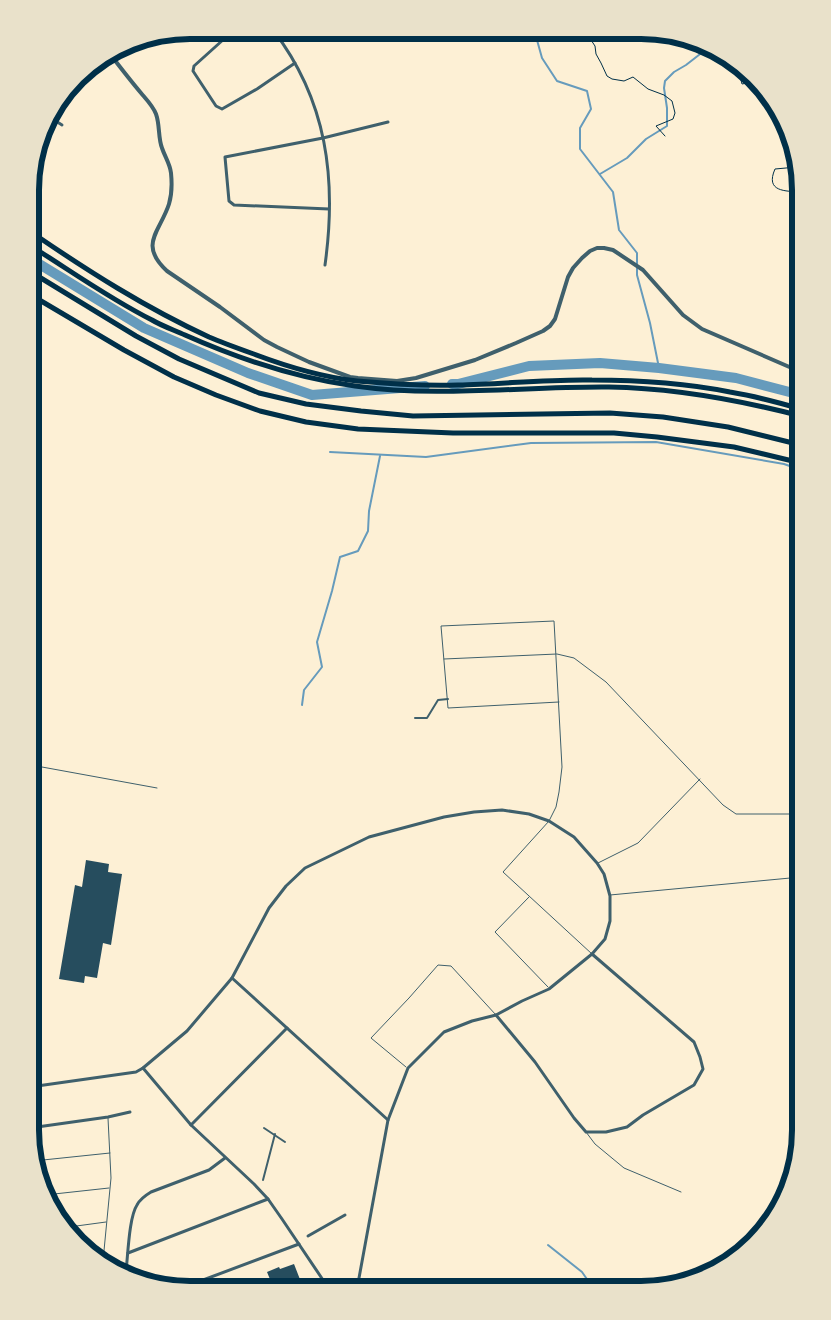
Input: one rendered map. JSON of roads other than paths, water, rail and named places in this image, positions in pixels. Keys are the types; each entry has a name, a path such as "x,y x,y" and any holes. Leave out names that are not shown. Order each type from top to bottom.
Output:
{"highway":[{"path":"39,237 133,298 211,338 284,365 318,374 356,381 457,385 591,380 635,381 689,385 731,392 792,407"},
{"path":"39,251 154,322 205,344 273,369 322,380 398,391 451,392 611,387 645,389 688,393 792,414"},
{"path":"39,277 136,336 179,359 259,393 306,404 413,416 610,413 663,417 728,427 792,443"},
{"path":"39,300 124,350 174,376 216,395 260,411 306,422 358,429 453,433 614,433 734,447 792,461"}],"street":[{"path":"224,39 194,66 193,71 216,106 222,108 257,89 294,63"},
{"path":"278,39 305,84 324,138 330,194 326,265"},
{"path":"115,61 153,109 158,121 162,147 171,172 172,192 170,202 152,241 154,257 167,271 264,340 309,362 358,378 397,381 431,374 475,360 543,331 550,326 558,312 568,277 582,258 590,251 604,248 613,250 643,270 683,315 702,329 792,368"},
{"path":"55,121 62,125"},
{"path":"329,209 234,205 229,201 225,157 324,138 388,122"},
{"path":"415,718 427,718 438,700 448,699"},
{"path":"39,1086 136,1072 143,1068 187,1031 232,978 269,908 286,886 305,868 369,837 474,812 502,810 529,814 549,821 574,837 604,874 610,896 610,921 605,939 592,954 549,989 496,1015 472,1021 444,1032 408,1068 388,1120 358,1281"},
{"path":"496,1015 535,1062 586,1132 606,1132 627,1127 643,1114 694,1084 703,1069 694,1042 592,954"},
{"path":"232,978 388,1120"},
{"path":"191,1124 287,1028"},
{"path":"143,1068 191,1124 268,1200 324,1281"},
{"path":"39,1127 108,1118 130,1112"},
{"path":"264,1128 285,1142"},
{"path":"263,1180 274,1134"},
{"path":"126,1267 133,1213 137,1204 152,1192 209,1170 225,1158"},
{"path":"128,1253 268,1200"},
{"path":"308,1236 345,1215"},
{"path":"200,1281 299,1244"}],"lane":[{"path":"559,702 448,708 441,626 554,621 559,702 562,767 556,807 549,821 503,872 592,954"},
{"path":"444,659 556,654 574,658 606,682 723,805 736,814 792,814"},
{"path":"39,767 157,788"},
{"path":"597,864 638,843 700,779"},
{"path":"610,896 792,878"},
{"path":"529,896 495,932 549,989"},
{"path":"408,1068 371,1038 438,965 451,966 496,1015"},
{"path":"104,1254 110,1187 108,1118"},
{"path":"586,1132 596,1144 624,1168 681,1192"},
{"path":"43,1160 110,1153"},
{"path":"53,1194 110,1187"},
{"path":"74,1226 107,1222"}],"waterway":[{"path":"536,39 542,58 557,81 587,91 591,109 580,128 580,149 613,192 619,230 637,253 637,275 650,323 659,368"},
{"path":"600,174 627,158 646,139 667,126 665,81 674,72 703,52"},
{"path":"39,264 144,328 248,373 312,395 425,386"},
{"path":"452,384 529,366 600,363 736,378 792,393"},
{"path":"330,452 426,457 531,443 656,442 792,467"},
{"path":"302,705 304,690 322,667 317,642 340,557 358,551 368,531 369,511 380,456"},
{"path":"548,1245 582,1272 588,1281"}]}
